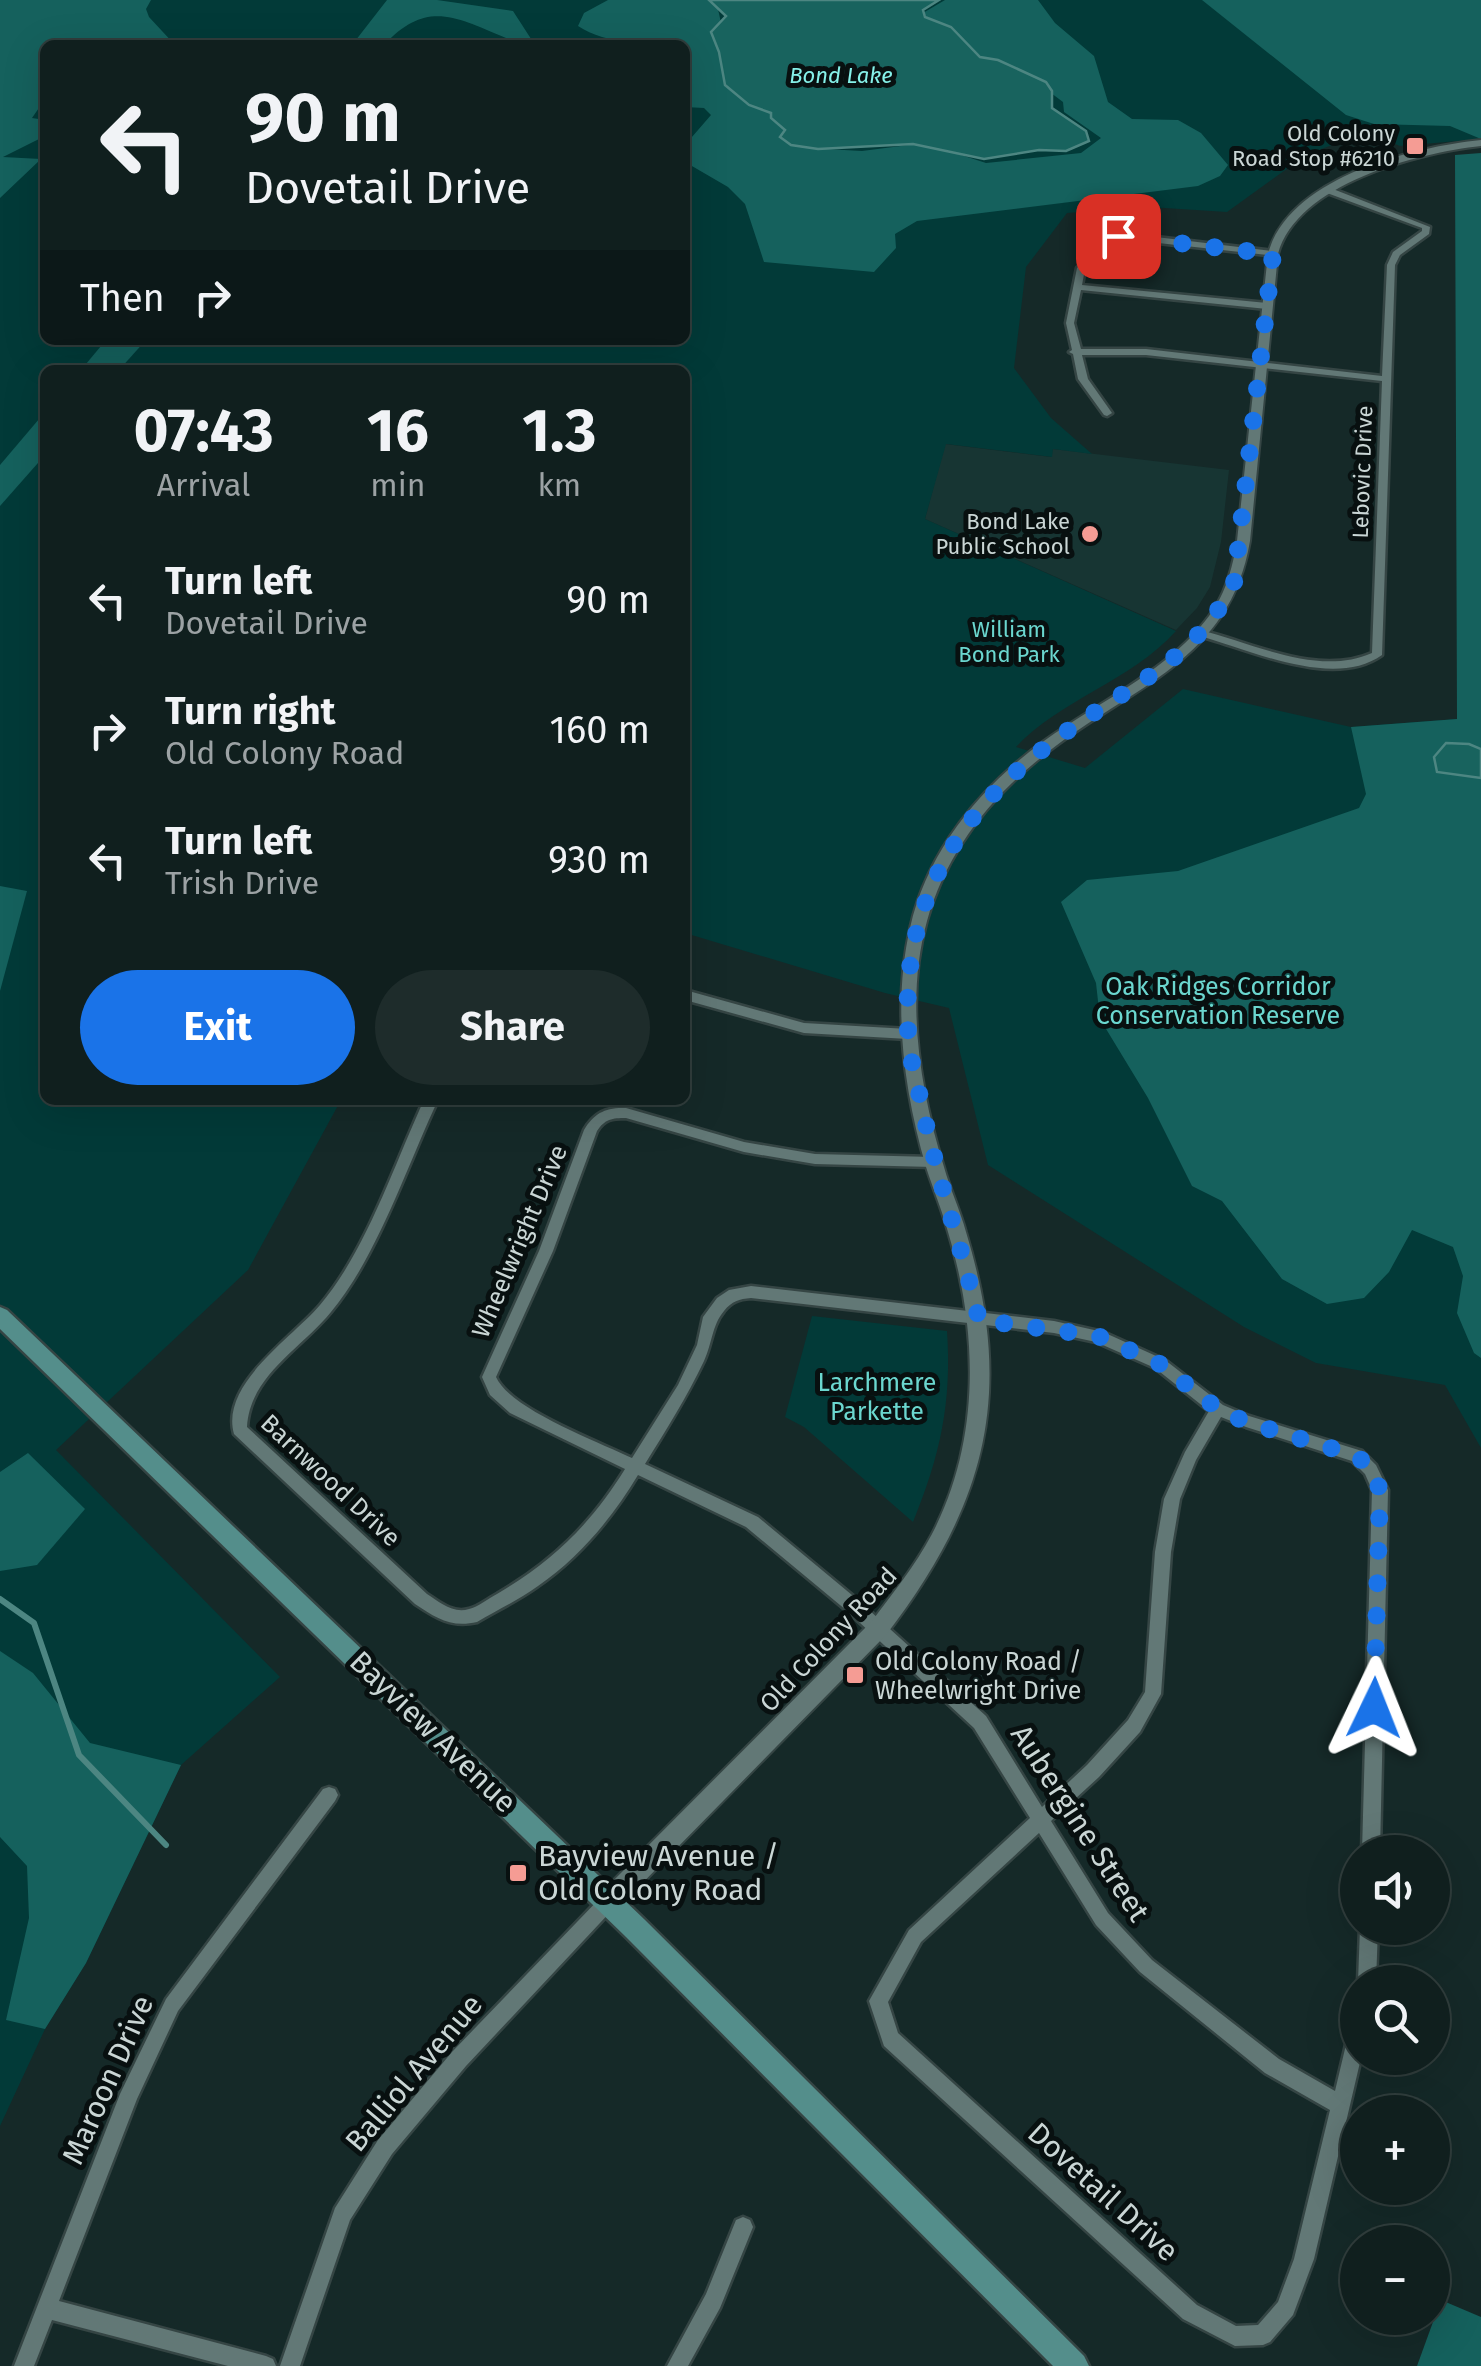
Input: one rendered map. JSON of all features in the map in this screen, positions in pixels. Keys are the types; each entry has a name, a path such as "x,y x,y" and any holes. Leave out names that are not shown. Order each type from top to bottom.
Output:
{"main road":[{"name":"Bayview Avenue","path":"0,1316 608,1902 1074,2366"}],"street":[{"name":"Old Colony Road","path":"608,1902 878,1628 913,1587 960,1500 976,1442 983,1385 979,1320 961,1244 933,1162 908,1034 917,927 930,884 964,826 1022,766 1066,731 1161,672 1222,606 1234,583 1273,254 1284,222 1357,172 1396,156 1481,143"},
{"name":"Lebovic Drive","path":"1200,633 1328,664 1364,664 1377,654 1392,265 1396,254 1426,232 1426,227 1330,191"},
{"path":"1108,413 1083,379 1070,322 1082,268 1109,238 1273,254"},
{"path":"1076,287 1267,306"},
{"path":"1074,352 1146,352 1385,379"},
{"path":"690,996 804,1028 908,1034"},
{"name":"Barnwood Drive","path":"428,1105 354,1262 328,1306 246,1389 237,1412 239,1429 421,1599 446,1616 470,1616 533,1581 574,1548 610,1508 636,1465"},
{"name":"Wheelwright Drive","path":"878,1628 752,1522 515,1410 496,1391 489,1377 546,1251 598,1118 609,1112 814,1159 933,1162"},
{"path":"636,1465 683,1389 704,1344 708,1320 734,1294 751,1292 1098,1336 1160,1364 1218,1409 1246,1422 1357,1456 1372,1470 1380,1490 1371,1835"},
{"name":"Dovetail Drive","path":"1218,1409 1190,1457 1172,1500 1163,1552 1153,1694 1134,1726 1093,1771 915,1936 878,2001 891,2039 1190,2312 1235,2336 1263,2335 1286,2308 1304,2259 1340,2114"},
{"name":"Aubergine Street","path":"878,1628 980,1722 1102,1919 1146,1966 1210,2021 1272,2066 1340,2105"},
{"name":"Maroon Drive","path":"24,2366 129,2094 172,2005 330,1795"},
{"name":"Balliol Avenue","path":"290,2366 342,2215 385,2147 458,2059 608,1902"},
{"path":"677,2366 713,2302 743,2226"},
{"path":"46,2308 266,2366"}],"shaded area":[{"name":"Bond Lake Public School","path":"945,444 1051,457 1053,449 1229,470 1221,542 1210,587 1176,630 925,519"}],"green space":[{"path":"0,0 151,0 146,9 149,17 170,40 40,40 40,106 32,118 40,119 40,138 3,157 40,160 0,198"},
{"name":"Oak Ridges Corridor Conservation Reserve","path":"142,0 1481,0 1481,139 1400,146 1366,132 1306,155 1227,212 1149,207 1067,213 1026,267 1014,368 1051,418 1092,454 1053,449 1052,457 946,444 925,519 1176,631 1138,663 1054,716 1016,747 1085,768 1183,689 1351,727 1457,719 1481,790 1481,1448 1445,1385 1316,1363 1244,1327 988,1165 949,1008 885,993 690,934 690,365 40,365 40,1105 338,1105 248,1270 56,1450 280,1677 181,1765 86,1963 45,2029 0,2126 0,138 40,99 40,345 690,345 690,40 101,40"},
{"path":"387,0 437,0 513,11 532,40 507,40 441,16 413,22 389,40 356,40"},
{"path":"608,0 716,0 732,73 729,84 741,98 787,122 826,149 862,151 924,143 986,163 1081,153 1101,138 1064,112 1063,102 1051,93 956,46 923,13 945,0 1038,0 1055,23 1094,56 1108,102 1132,119 1178,120 1201,133 1228,165 1220,176 1198,186 917,221 895,234 896,248 874,272 764,262 745,204 728,187 690,165 690,139 711,115 704,108 690,107 690,40 602,37 578,26 584,13"},
{"path":"1202,0 1481,0 1481,139 1450,126 1374,124 1346,115"},
{"path":"1481,153 1481,1358 1474,1353 1457,1313 1463,1276 1453,1247 1412,1230 1389,1272 1364,1298 1327,1304 1282,1279 1222,1201 1192,1186 1148,1098 1100,1019 1096,983 1061,902 1087,880 1178,871 1359,808 1366,794 1351,727 1457,719 1455,155"},
{"path":"102,345 142,345 124,365 85,365"},
{"path":"40,418 40,461 0,506 0,465"},
{"path":"0,886 27,891 0,991"},
{"name":"Larchmere Parkette","path":"812,1316 947,1331 948,1382 942,1429 913,1522 804,1427 785,1417"},
{"path":"28,1453 85,1509 37,1565 0,1571 0,1472"},
{"path":"0,1651 33,1673 90,1743 181,1765 86,1963 45,2029 6,2020 29,1918 27,1866 0,1837"},
{"path":"1450,2304 1481,2317 1481,2366 1417,2366 1428,2335 1450,2335"}],"water":[{"name":"Bond Lake","path":"709,0 939,0 923,10 925,17 951,27 980,57 998,60 1046,82 1052,91 1052,108 1086,131 1089,141 1066,151 1039,150 984,159 913,144 818,149 791,145 780,137 785,130 771,118 771,113 749,105 725,85 711,32 726,16"},
{"path":"1446,743 1481,749 1481,778 1437,772 1434,757"}],"waterway":[{"path":"0,1599 34,1623 79,1755 166,1845"}],"place":[{"name":"Old Colony Road Stop #6210","path":"1415,146"},
{"name":"Bond Lake Public School","path":"1090,534"},
{"name":"Old Colony Road / Wheelwright Drive","path":"855,1675"},
{"name":"Bayview Avenue / Old Colony Road","path":"518,1873"}],"route":[{"path":"1118,236 1273,254 1234,583 1222,606 1194,641 1161,672 1066,731 1022,766 964,826 930,884 917,927 908,1034 933,1162 961,1244 979,1320 1098,1336 1160,1364 1218,1409 1246,1422 1357,1456 1372,1470 1380,1490 1374,1708"}],"park label":[{"name":"William Bond Park","path":"1009,642"}]}
